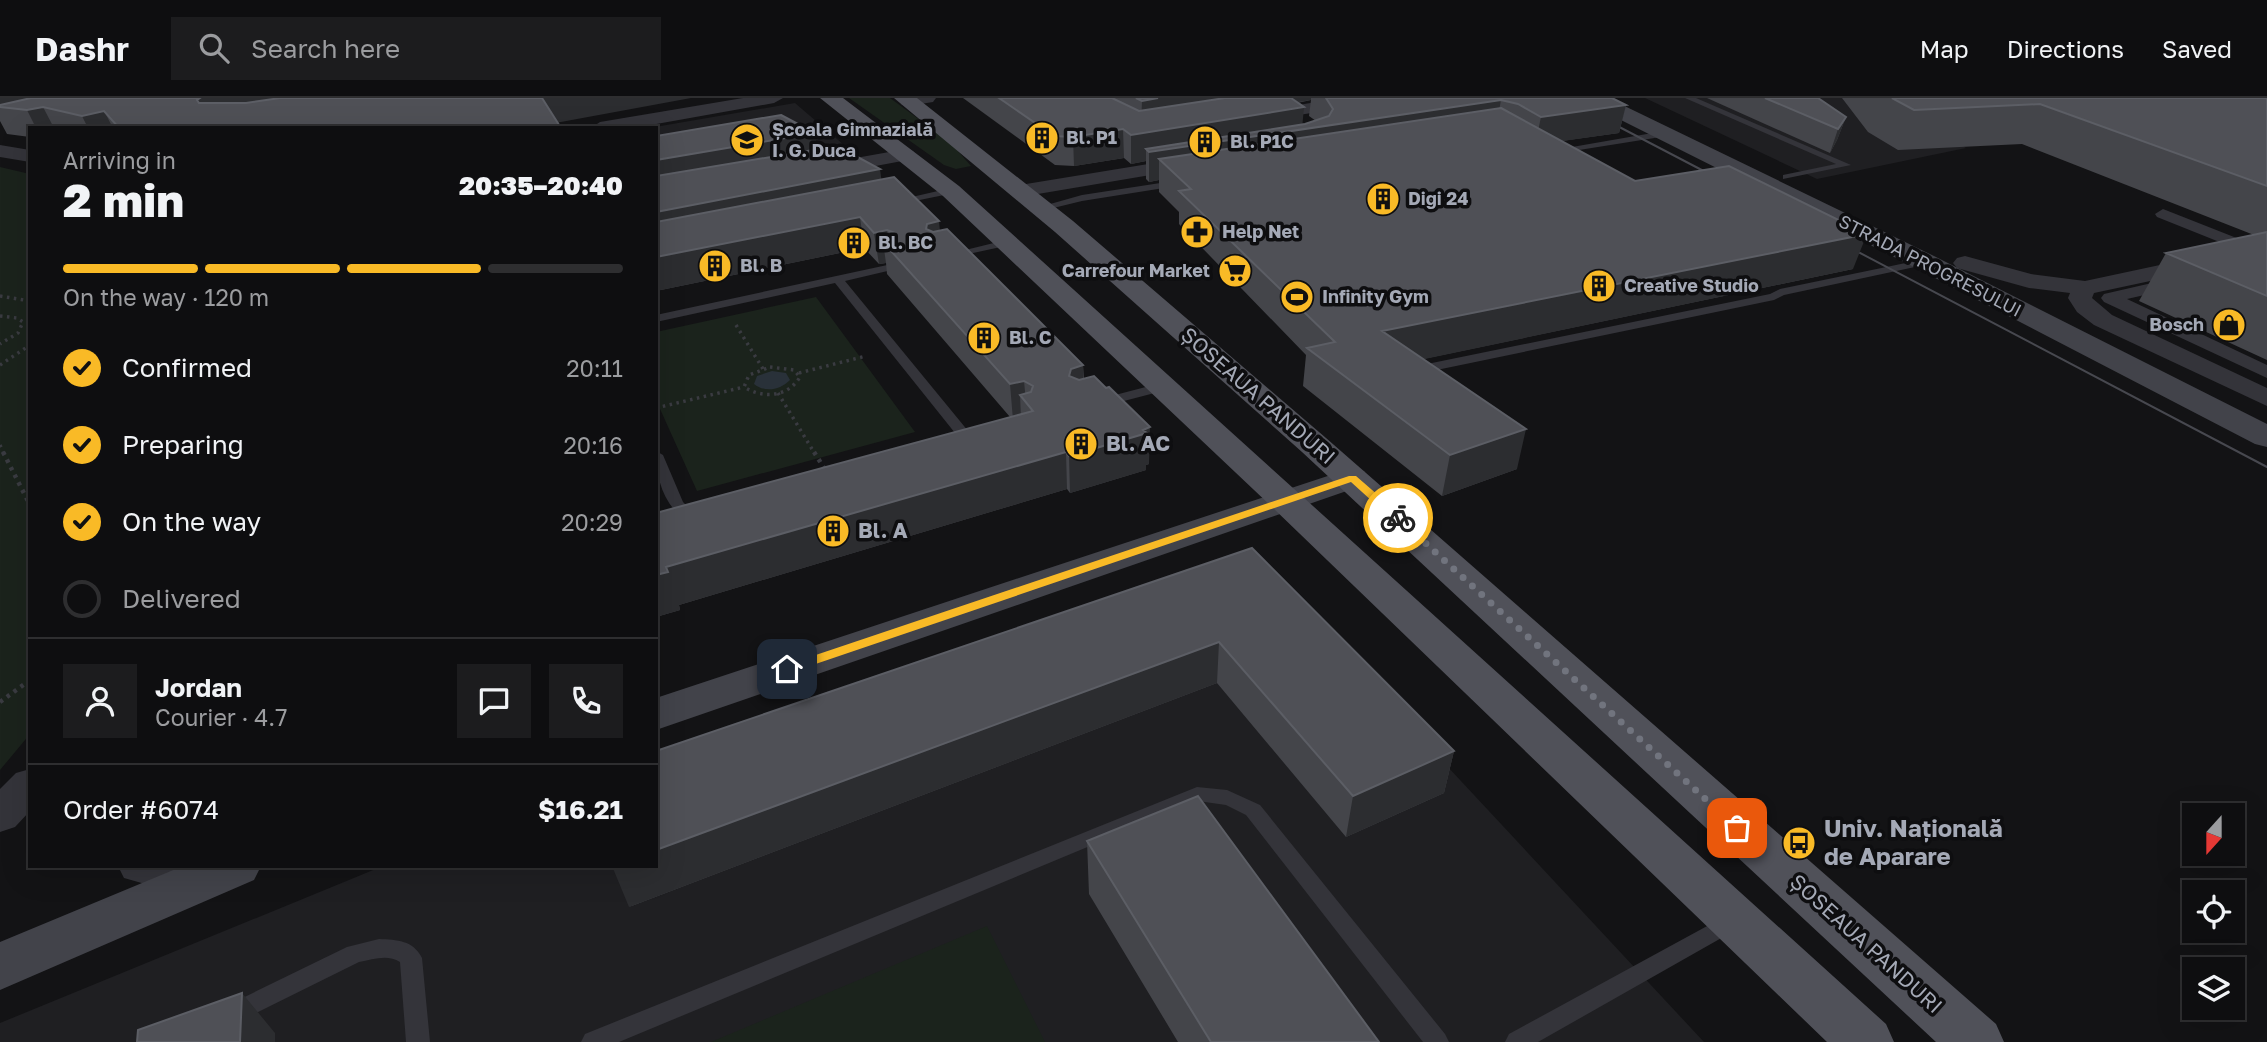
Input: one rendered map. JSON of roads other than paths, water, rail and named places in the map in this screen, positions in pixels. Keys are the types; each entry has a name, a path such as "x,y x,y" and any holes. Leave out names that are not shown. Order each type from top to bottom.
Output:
{"main road":[{"path":"830,98 944,185 1737,919 1866,1042"},
{"name":"STRADA PROGRESULUI","path":"1592,98 1925,262 2267,437"},
{"name":"STRADA PROGRESULUI","path":"1626,98 2267,412"},
{"name":"ȘOSEAUA PANDURI","path":"913,99 1352,478 1976,1042"},
{"path":"944,185 993,169"},
{"path":"1759,181 1786,177"},
{"path":"658,713 1352,478"},
{"path":"0,966 217,873"}],"street":[{"path":"612,126 774,98"},
{"path":"1314,131 1280,113 1375,98"},
{"path":"0,150 28,156"},
{"path":"802,173 906,155"},
{"path":"1031,200 1210,159"},
{"path":"2162,214 2267,256"},
{"path":"1965,262 2029,281 2085,288 2230,257 2245,257 2267,264"},
{"path":"2267,270 2255,265 2110,298 2267,372"},
{"path":"2085,288 2080,298 2086,307 2103,320 2267,398"},
{"path":"0,816 28,786"},
{"path":"161,868 217,873"}],"lane":[{"path":"1689,98 1846,165 1786,177"},
{"path":"1539,154 1664,134"},
{"path":"1031,200 1082,198 1192,181"},
{"path":"884,205 944,185"},
{"path":"936,258 1006,243"},
{"path":"1427,368 1774,298 1780,292 1925,262"},
{"path":"658,319 892,267"},
{"path":"838,279 967,440"},
{"path":"1090,405 1161,387"},
{"path":"658,460 677,504 683,511 712,511"},
{"path":"593,1042 1197,793 1240,800 1253,810 1437,1042"},
{"path":"1517,1042 1737,919"},
{"path":"209,1024 355,954 379,948 402,950 411,958 418,1042"}],"tram line":[{"path":"1604,119 1719,179"},
{"path":"1843,244 2267,467"}],"place":[{"name":"Bl. P1","path":"1042,138"},
{"name":"Școala Gimnazială I. G. Duca","path":"747,140"},
{"name":"Bl. P1C","path":"1205,142"},
{"name":"Digi 24","path":"1383,199"},
{"name":"Help Net","path":"1197,232"},
{"name":"Bl. BC","path":"854,243"},
{"name":"Bl. B","path":"715,266"},
{"name":"Carrefour Market","path":"1235,271"},
{"name":"Creative Studio","path":"1599,286"},
{"name":"Infinity Gym","path":"1297,297"},
{"name":"Bosch","path":"2229,325"},
{"name":"Bl. C","path":"984,338"},
{"name":"Bl. AC","path":"1081,444"},
{"name":"Bl. A","path":"833,531"},
{"name":"Univ. Națională de Aparare","path":"1799,843"}]}
